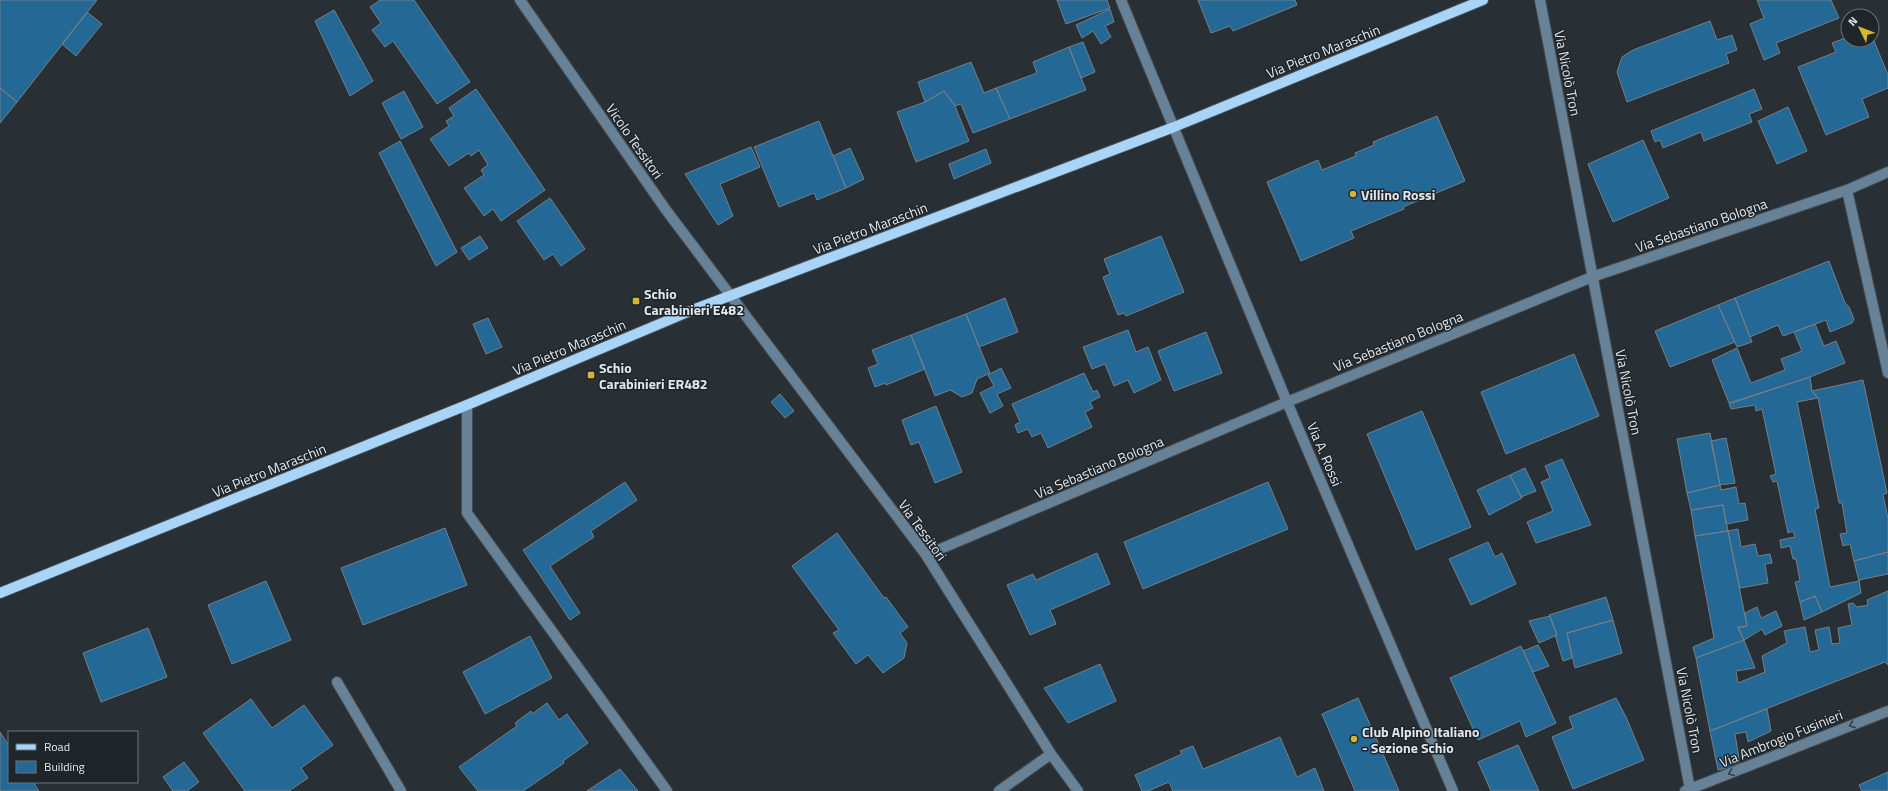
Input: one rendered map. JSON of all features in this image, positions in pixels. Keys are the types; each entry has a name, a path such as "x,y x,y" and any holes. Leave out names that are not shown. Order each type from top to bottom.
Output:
{"main road":[{"name":"Via Pietro Maraschin","path":"0,593 467,405 695,309 1174,127 1482,0"}],"street":[{"name":"Vicolo Tessitori","path":"520,0 666,210 731,296"},
{"path":"1121,0 1174,127"},
{"name":"Via Nicolò Tron","path":"1540,0 1688,790"},
{"name":"Via A. Rossi","path":"1174,127 1287,402 1454,791"},
{"name":"Via Sebastiano Bologna","path":"926,556 1287,402 1592,277 1847,190 1888,172"},
{"path":"1847,190 1888,372"},
{"name":"Via Tessitori","path":"731,296 926,556 1051,754 1078,791"},
{"path":"467,405 467,513 667,791"},
{"path":"337,682 401,791"},
{"name":"Via Ambrogio Fusinieri","path":"1688,790 1888,711"},
{"path":"999,791 1051,754"}],"building":[{"path":"0,0 97,0 17,102 0,88"},
{"path":"380,0 414,0 470,82 437,104 393,41 385,47 372,30 381,23 370,7"},
{"path":"1057,0 1107,0 1110,8 1066,24"},
{"path":"1198,0 1295,0 1297,5 1233,31 1230,26 1211,33"},
{"path":"1757,0 1831,0 1839,18 1776,43 1780,53 1764,60 1750,24 1764,18"},
{"path":"1110,9 1114,22 1105,26 1111,37 1101,44 1093,31 1082,38 1076,25"},
{"path":"334,10 373,81 350,96 315,21"},
{"path":"87,12 102,24 76,56 62,44"},
{"path":"1710,21 1717,40 1732,35 1737,50 1726,54 1729,63 1627,102 1617,72 1622,57 1633,50"},
{"path":"1840,40 1840,48 1877,48 1888,75 1888,88 1862,99 1869,117 1826,135 1798,67 1836,52 1832,43"},
{"path":"1083,42 1095,72 1081,78 1069,47"},
{"path":"1069,47 1086,90 1010,119 996,88 1037,73 1033,62"},
{"path":"971,62 984,93 996,88 1010,119 973,133 961,104 955,106 944,91 925,102 918,82"},
{"path":"0,88 17,102 0,123"},
{"path":"476,89 545,190 501,221 493,209 484,216 464,188 484,175 481,170 488,165 479,150 471,156 469,153 449,166 430,139 449,126 446,121 454,116 449,108"},
{"path":"1754,89 1762,109 1749,114 1752,122 1704,141 1701,132 1663,148 1660,140 1655,142 1651,131"},
{"path":"404,91 423,127 401,139 382,103"},
{"path":"944,91 955,106 969,141 916,162 897,112 925,102"},
{"path":"1788,107 1807,151 1777,164 1758,121"},
{"name":"Villino Rossi","path":"1437,116 1465,181 1351,231 1354,238 1301,261 1267,182 1318,160 1322,170 1356,156 1355,153 1374,145 1373,142"},
{"path":"819,121 846,188 817,200 814,193 779,207 754,147"},
{"path":"1643,140 1669,198 1613,222 1588,164"},
{"path":"400,141 457,252 436,266 379,153"},
{"path":"751,147 760,167 720,184 733,216 718,225 685,174"},
{"path":"850,148 864,179 846,188 833,156"},
{"path":"986,149 991,163 954,179 949,164"},
{"path":"550,198 585,249 561,266 553,254 544,260 517,221"},
{"path":"480,236 488,248 469,260 461,248"},
{"path":"1161,236 1184,292 1126,316 1124,313 1118,315 1103,277 1110,274 1104,259"},
{"path":"1829,261 1845,303 1849,307 1854,319 1852,323 1830,332 1826,320 1783,336 1778,325 1750,337 1735,298"},
{"path":"1005,298 1018,332 979,347 966,314"},
{"path":"1735,298 1752,342 1737,347 1718,305"},
{"path":"1718,305 1735,342 1670,367 1655,331"},
{"path":"966,314 990,373 977,379 972,393 962,397 950,390 935,396 911,335"},
{"path":"488,318 502,347 486,354 473,324"},
{"path":"1815,324 1824,346 1836,341 1845,363 1810,377 1729,403 1712,360 1737,348 1751,383 1785,370 1781,359 1802,351 1794,332"},
{"path":"1128,330 1136,352 1148,347 1161,380 1134,393 1128,380 1114,386 1105,364 1092,369 1083,347"},
{"path":"1206,332 1222,373 1174,391 1158,351"},
{"path":"911,335 925,369 886,385 885,383 875,387 868,368 878,364 872,350"},
{"path":"1574,354 1599,416 1506,454 1481,392"},
{"path":"1001,368 1011,388 997,394 1003,406 990,413 980,393 994,386 988,375"},
{"path":"1084,373 1093,392 1097,390 1100,397 1090,402 1093,408 1085,412 1092,427 1048,448 1041,433 1032,437 1028,429 1018,433 1015,425 1020,422 1012,404"},
{"path":"1810,377 1812,391 1818,398 1797,402 1819,508 1815,509 1830,587 1859,581 1854,561 1888,552 1888,574 1859,580 1861,593 1822,612 1815,596 1800,602 1795,582 1800,581 1796,559 1793,559 1790,546 1781,548 1780,540 1795,537 1793,531 1788,533 1777,481 1773,482 1770,476 1776,474 1762,409 1756,411 1755,405 1731,409 1729,404"},
{"path":"1863,380 1887,493 1883,495 1888,518 1888,552 1854,561 1850,544 1843,546 1840,534 1847,533 1842,503 1839,503 1818,398 1812,391"},
{"path":"780,394 794,411 785,418 771,402"},
{"path":"936,406 962,472 935,483 919,442 911,445 902,420"},
{"path":"1422,411 1471,527 1416,550 1367,434"},
{"path":"1710,433 1720,485 1687,493 1677,439"},
{"path":"1726,438 1735,483 1720,485 1711,441"},
{"path":"1562,459 1591,525 1536,543 1527,522 1553,511 1541,482 1550,478 1545,466"},
{"path":"1525,468 1536,491 1521,497 1510,475"},
{"path":"1510,475 1522,498 1489,515 1477,490"},
{"path":"625,482 637,500 591,531 594,537 550,566 580,613 570,620 523,550"},
{"path":"1268,482 1288,529 1143,589 1124,542"},
{"path":"1720,485 1721,490 1736,487 1739,504 1745,503 1748,520 1726,524 1723,505 1691,510 1687,493"},
{"path":"1723,505 1728,531 1695,536 1691,510"},
{"path":"445,528 467,585 363,625 341,568"},
{"path":"1738,529 1741,547 1755,544 1758,556 1770,554 1772,563 1765,564 1768,583 1740,588 1728,531"},
{"path":"1728,531 1747,626 1738,627 1744,640 1696,658 1693,647 1714,638 1695,536"},
{"path":"837,533 884,598 886,597 908,627 900,633 907,643 904,658 883,673 868,655 856,664 833,633 839,630 792,566"},
{"path":"1488,542 1495,557 1502,553 1516,584 1471,605 1449,559"},
{"path":"1097,553 1110,584 1050,610 1056,624 1030,635 1007,585 1033,574 1036,580"},
{"path":"266,581 291,640 232,664 208,605"},
{"path":"1888,591 1888,665 1885,662 1710,731 1696,658 1744,640 1755,668 1736,671 1738,683 1765,672 1762,656 1787,643 1784,631 1805,627 1810,652 1819,650 1815,630 1829,627 1832,644 1840,643 1838,628 1852,625 1848,604 1853,603 1857,607 1868,605 1867,600"},
{"path":"1815,596 1822,612 1804,620 1800,602"},
{"path":"1606,597 1613,620 1567,633 1572,658 1563,661 1555,635 1557,635 1549,615"},
{"path":"1757,607 1761,618 1776,611 1782,626 1765,635 1762,629 1744,640 1738,628 1747,626 1745,613"},
{"path":"1550,616 1557,635 1539,643 1529,621"},
{"path":"1613,620 1622,653 1575,668 1567,633"},
{"path":"148,628 167,677 101,702 83,653"},
{"path":"530,636 552,678 485,714 463,672"},
{"path":"1538,645 1549,666 1533,672 1523,651"},
{"path":"1521,646 1556,723 1526,737 1520,721 1478,740 1450,678"},
{"path":"1100,664 1116,701 1068,723 1044,688"},
{"path":"1358,698 1399,791 1355,791 1322,714"},
{"path":"1616,698 1626,717 1644,760 1573,789 1552,737 1573,728 1569,717"},
{"path":"251,699 272,728 304,705 333,745 301,768 308,778 289,791 245,791 203,733"},
{"path":"547,703 559,720 567,714 588,743 563,761 564,763 523,791 478,791 459,767 517,726 515,723 531,711 532,714"},
{"path":"1767,709 1771,731 1748,742 1746,732 1735,734 1740,765 1718,770 1710,731"},
{"path":"0,732 8,744 8,783 34,783 39,791 0,791"},
{"path":"1280,737 1297,777 1315,768 1324,791 1173,791 1169,782 1148,791 1142,791 1135,775 1182,754 1180,751 1193,746 1203,769"},
{"path":"1518,745 1539,791 1491,791 1478,762"},
{"path":"184,762 199,782 187,791 173,791 163,777"},
{"path":"620,769 638,791 587,791"},
{"path":"1888,772 1888,791 1862,791 1859,785"}],"place":[{"name":"Villino Rossi","path":"1353,194"},
{"name":"Schio Carabinieri E482","path":"636,301"},
{"name":"Schio Carabinieri ER482","path":"591,375"},
{"name":"Club Alpino Italiano - Sezione Schio","path":"1354,739"}]}
